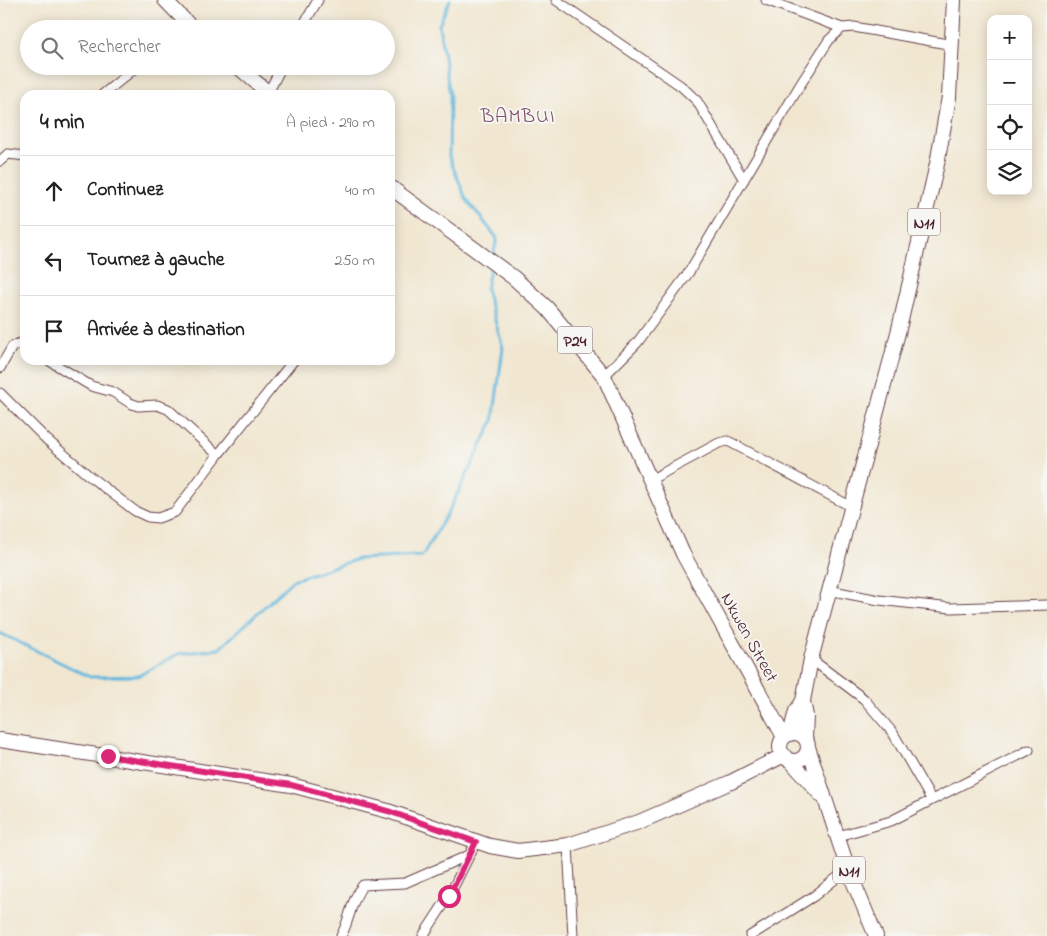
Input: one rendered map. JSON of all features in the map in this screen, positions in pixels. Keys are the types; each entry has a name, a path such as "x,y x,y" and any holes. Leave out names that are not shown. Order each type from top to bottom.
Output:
{"main road":[{"path":"165,0 183,20"},
{"name":"N11","path":"806,742 806,716 803,701 811,659 850,506 899,329 924,222 949,97 954,0"},
{"path":"248,75 265,90"},
{"name":"P24","path":"395,191 514,278 554,315 604,376 650,480"},
{"name":"Nkwen Street","path":"650,480 684,554 787,735"},
{"name":"N11","path":"787,735 796,711 803,701"},
{"path":"787,757 781,744 787,735 796,733 806,742 826,802"},
{"path":"0,740 291,785 388,811 476,842 518,851 568,845 639,822 787,757 802,758 806,742"},
{"name":"N11","path":"787,757 826,802 848,869 876,936"}],"street":[{"path":"307,20 318,0"},
{"path":"556,0 681,86 697,101 744,180"},
{"path":"766,0 842,28 854,27 953,45"},
{"path":"604,376 637,343 689,272 805,78 829,40 842,28"},
{"path":"108,90 127,75"},
{"path":"272,90 278,75"},
{"path":"0,161 8,154 20,155"},
{"path":"0,368 12,347 20,343"},
{"path":"56,365 91,386 113,392 130,403 138,406 157,405 168,409 218,455"},
{"path":"0,393 46,439 88,475 136,511 148,517 158,518 175,512 290,365"},
{"path":"650,480 718,443 728,441 850,506"},
{"path":"828,590 879,600 951,608 1047,605"},
{"path":"811,659 864,698 893,733 931,799"},
{"path":"838,836 891,821 1029,750"},
{"path":"423,936 449,896 476,842"},
{"path":"568,845 573,936"},
{"path":"341,936 347,925 355,898 362,886 404,883 469,855"},
{"path":"750,936 814,896 848,869"}],"waterway":[{"path":"450,0 439,25 450,96 449,157 466,199 497,238 493,257"},
{"path":"0,633 90,677 138,676 178,654 219,649 293,580 358,559 422,556 449,511 493,421 503,348 486,289 491,265"}],"district":[{"name":"BAMBUI","path":"518,115"}],"route":[{"path":"108,756 291,785 388,811 476,842 449,896"}]}
